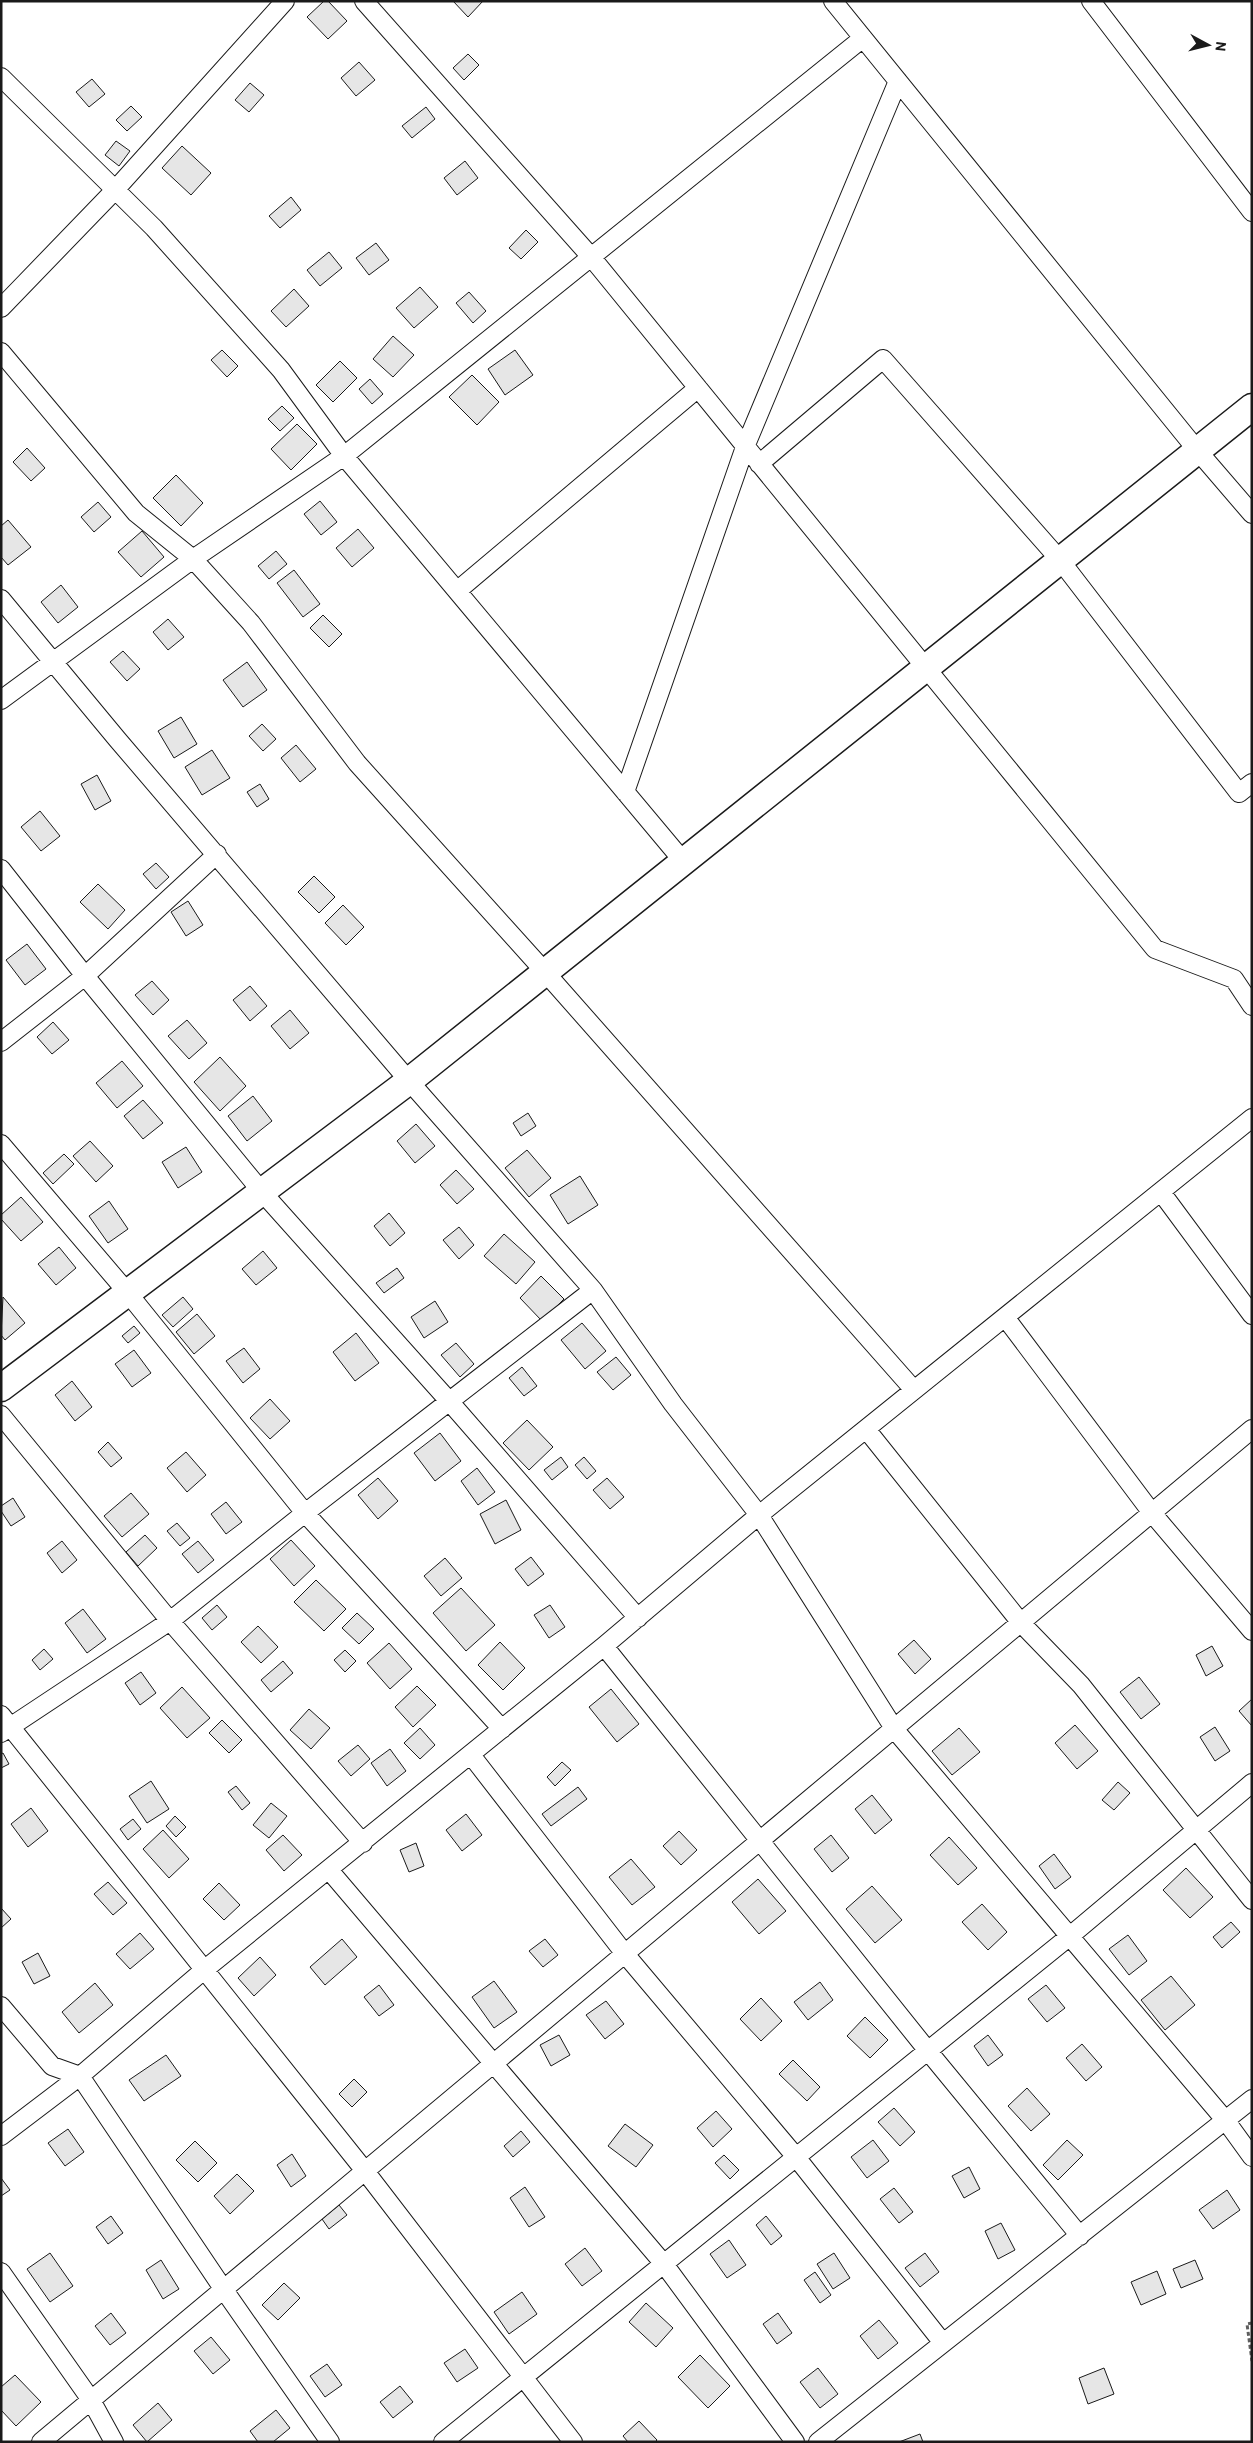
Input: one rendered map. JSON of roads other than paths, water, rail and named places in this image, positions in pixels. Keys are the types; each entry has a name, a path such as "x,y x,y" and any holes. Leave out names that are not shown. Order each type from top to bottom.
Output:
{"street":[{"path":"1,308 115,190 285,1"},
{"path":"364,1 592,258 1155,949 1234,979 1252,1006"},
{"path":"833,1 1197,450 1252,514"},
{"path":"1091,1 1252,212"},
{"path":"1,700 52,660 192,559 344,456 863,38"},
{"path":"1,77 154,228 281,370 344,456 683,861"},
{"path":"625,792 745,447 898,81"},
{"path":"1,352 136,512 192,559 251,623 357,763 545,972 914,1390"},
{"path":"759,464 884,359 1060,560 1239,793 1252,783"},
{"path":"457,591 698,388"},
{"path":"1,1388 410,1081 1252,406"},
{"path":"1,599 410,1081 593,1290 673,1404 759,1516 895,1730 1226,2121 1252,2157"},
{"path":"1,1042 85,976 218,854"},
{"path":"1,869 85,976 262,1192 449,1401 638,1618"},
{"path":"1,2136 80,2076 204,1970 471,1755 759,1516 1252,1118"},
{"path":"1,1144 127,1292 305,1513 502,1729"},
{"path":"1161,1192 1252,1315"},
{"path":"573,2442 365,2172 204,1970 4,1725 170,1621 305,1513 593,1290"},
{"path":"1005,1317 1152,1513 1252,1631"},
{"path":"1,1415 170,1621 363,1842"},
{"path":"866,1429 1021,1623 1081,1685 1252,1900"},
{"path":"41,2442 895,1730 1252,1429"},
{"path":"604,1646 928,2051 1080,2236"},
{"path":"471,1755 625,1954 796,2157 943,2343"},
{"path":"443,2442 1070,1936 1252,1783"},
{"path":"329,1870 664,2264 795,2442"},
{"path":"1,2006 52,2066 80,2076 224,2290 330,2442"},
{"path":"818,2442 1252,2099"},
{"path":"1,2272 91,2400 114,2442"}]}
